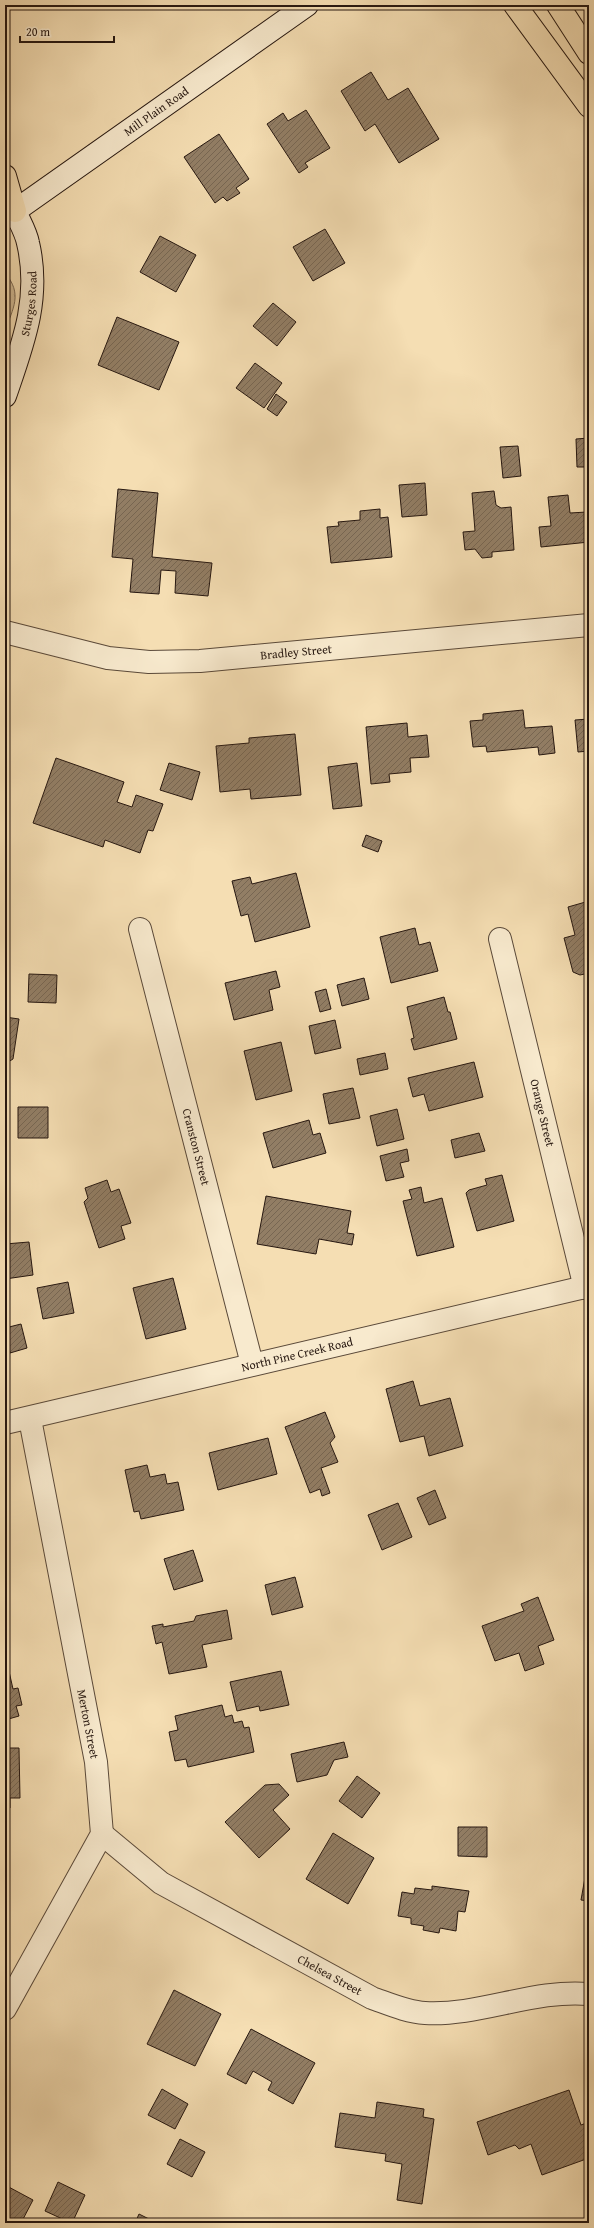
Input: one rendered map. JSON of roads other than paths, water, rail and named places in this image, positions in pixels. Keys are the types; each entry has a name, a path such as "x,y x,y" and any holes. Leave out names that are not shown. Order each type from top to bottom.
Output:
{"highway":[{"path":"514,5 589,106"},
{"path":"558,5 589,53"},
{"path":"5,176 8,211"}],"street":[{"name":"Mill Plain Road","path":"8,211 307,5"},
{"name":"Sturges Road","path":"5,396 23,344 32,310 33,274 29,248 8,211"},
{"name":"Bradley Street","path":"5,632 108,658 150,662 192,661 589,624"},
{"name":"Cranston Street","path":"140,929 252,1364"},
{"name":"Orange Street","path":"500,939 587,1287"},
{"name":"North Pine Creek Road","path":"5,1423 30,1419 252,1364 587,1287"},
{"name":"Merton Street","path":"30,1419 96,1762 102,1834"},
{"name":"Chelsea Street","path":"102,1834 161,1883 372,1998 396,2008 424,2013 459,2012 558,1994 589,1994"},
{"path":"5,2009 102,1834"}]}
